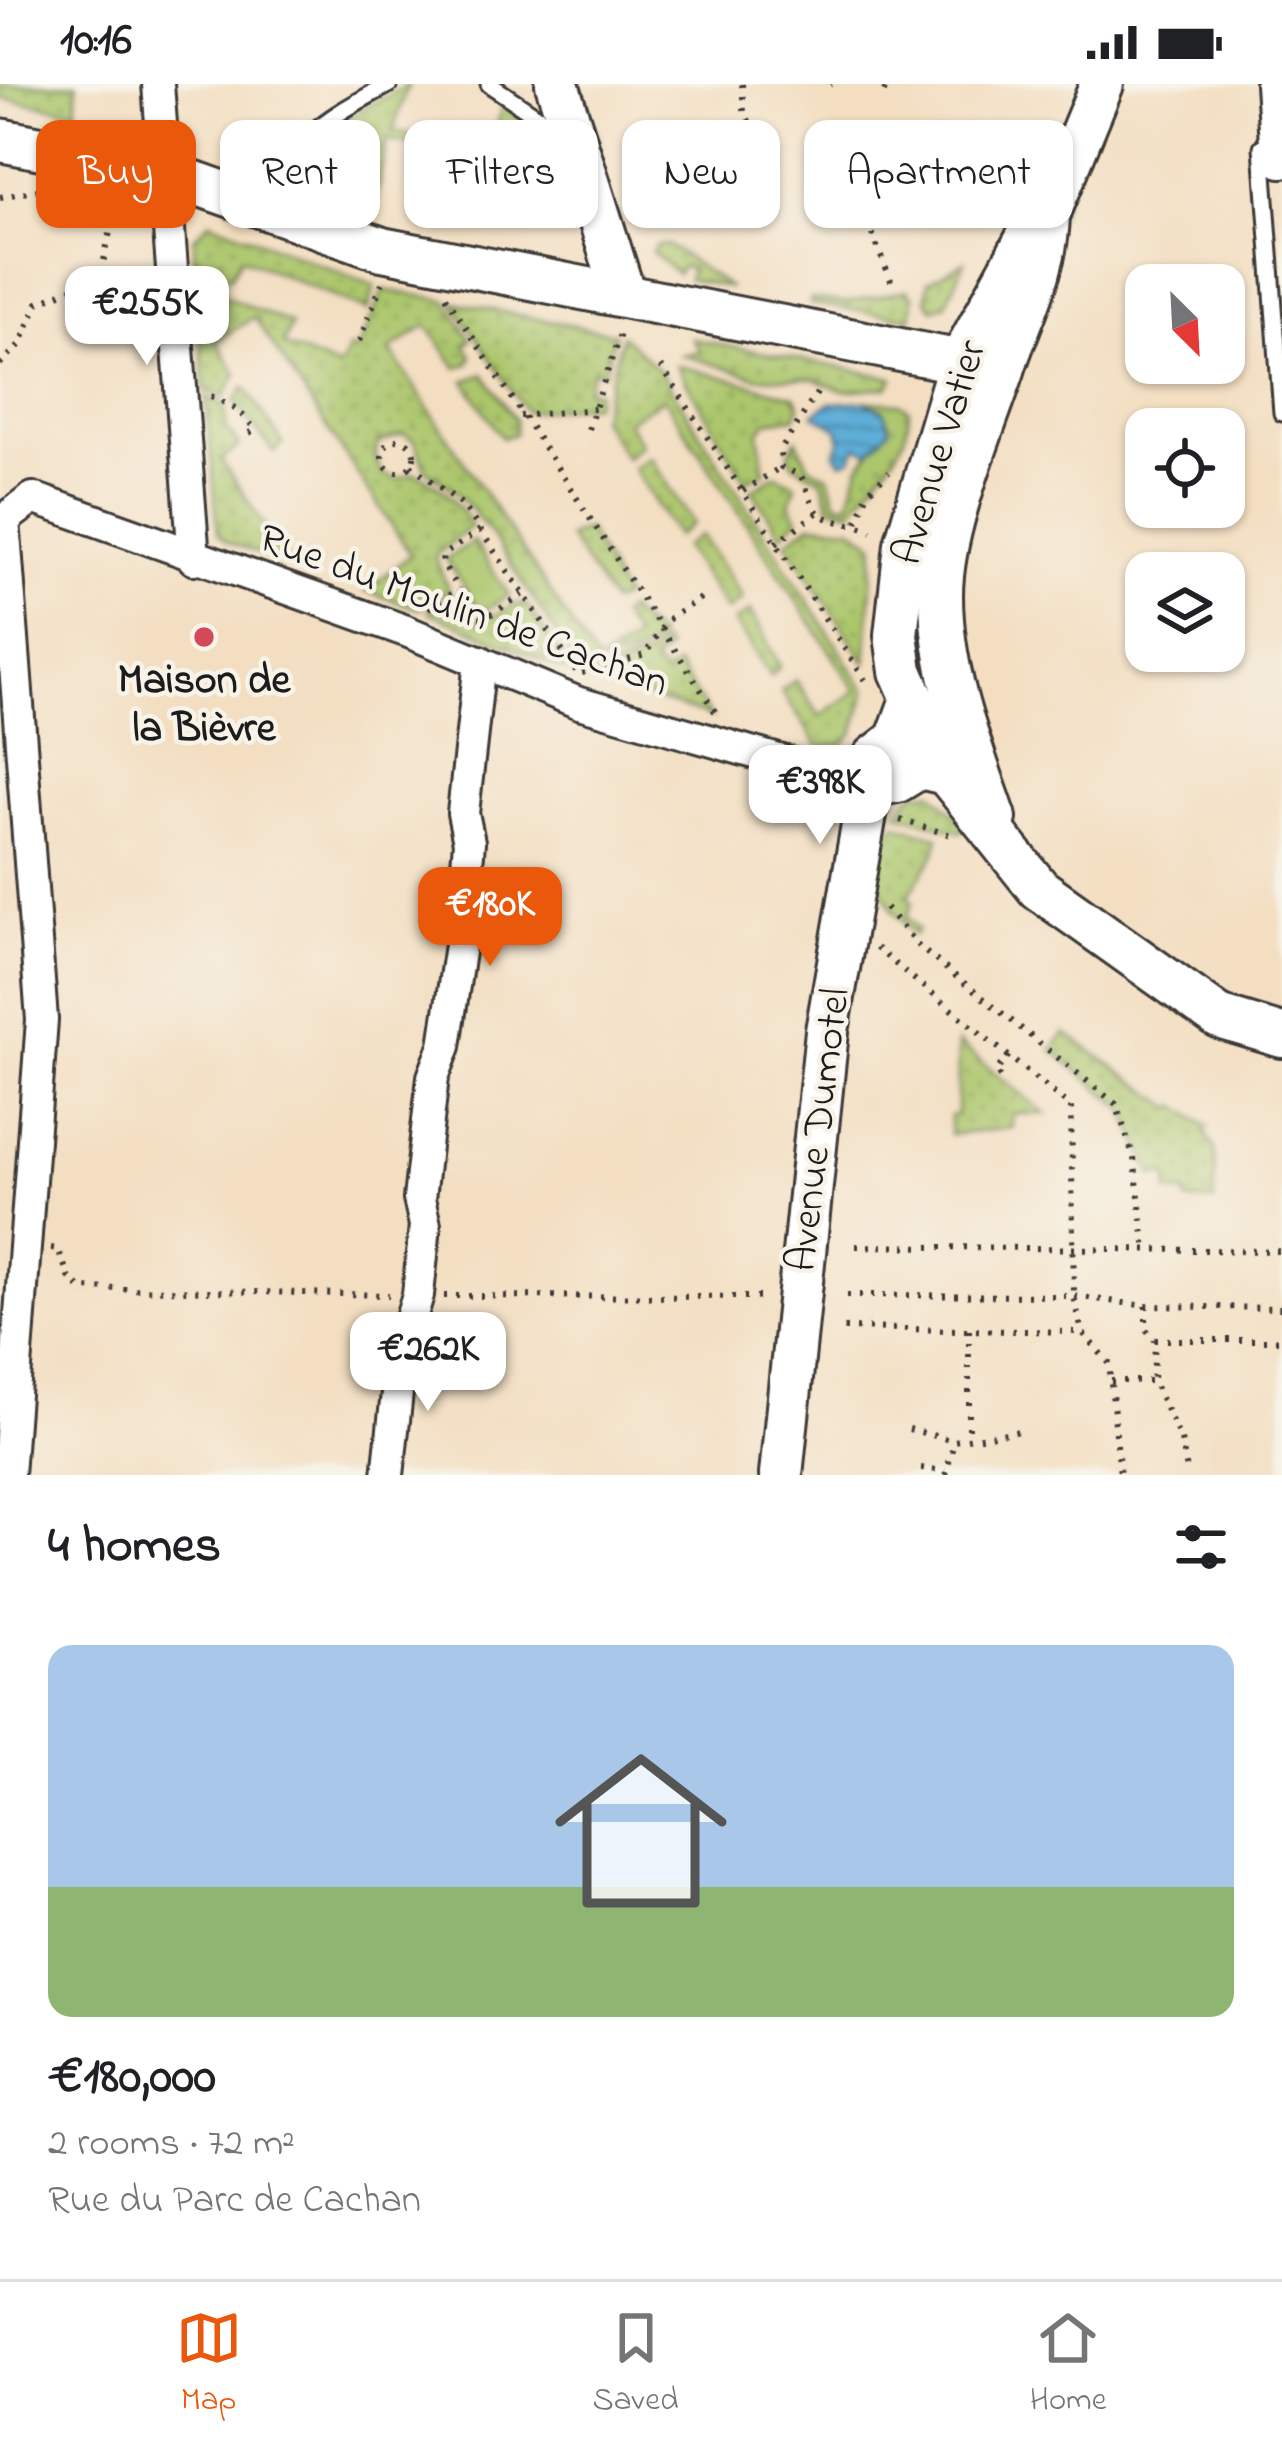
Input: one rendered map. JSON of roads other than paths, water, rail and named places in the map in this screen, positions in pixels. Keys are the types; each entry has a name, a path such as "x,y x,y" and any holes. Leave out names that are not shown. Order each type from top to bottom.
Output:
{"street":[{"path":"158,84 160,120"},
{"path":"556,84 568,120"},
{"name":"Avenue Vatier","path":"1073,154 1102,84"},
{"path":"1271,144 1276,84"},
{"path":"0,140 36,147"},
{"path":"598,224 623,313"},
{"path":"168,228 194,559"},
{"path":"324,228 382,249 623,313 1003,370"},
{"name":"Avenue Vatier","path":"929,746 896,635 906,544 960,362 1036,228"},
{"name":"Avenue Vatier","path":"956,702 946,647 944,564 1003,370 1047,259 1048,228"},
{"name":"Rue du Moulin de Cachan","path":"8,1475 42,1020 4,520 33,498 679,735 879,801"},
{"path":"388,1475 402,1346 418,1295 425,1225 419,1198 433,1077 445,1046 460,945 469,842 463,813 480,662"},
{"name":"Avenue Dumotel","path":"781,1475 827,1031 879,801 875,757 929,746 956,702"},
{"path":"929,746 1010,859 1039,890 1220,1017 1282,1036"}],"lane":[{"path":"324,120 390,84"},
{"path":"489,84 542,120"},
{"path":"1271,144 1282,413"}],"water":[{"path":"863,401 885,412 890,429 869,452 857,446 852,458 842,462 835,453 841,440 838,429 814,414 829,403"}],"place":[{"name":"Maison de la Bièvre","path":"204,637"}]}
